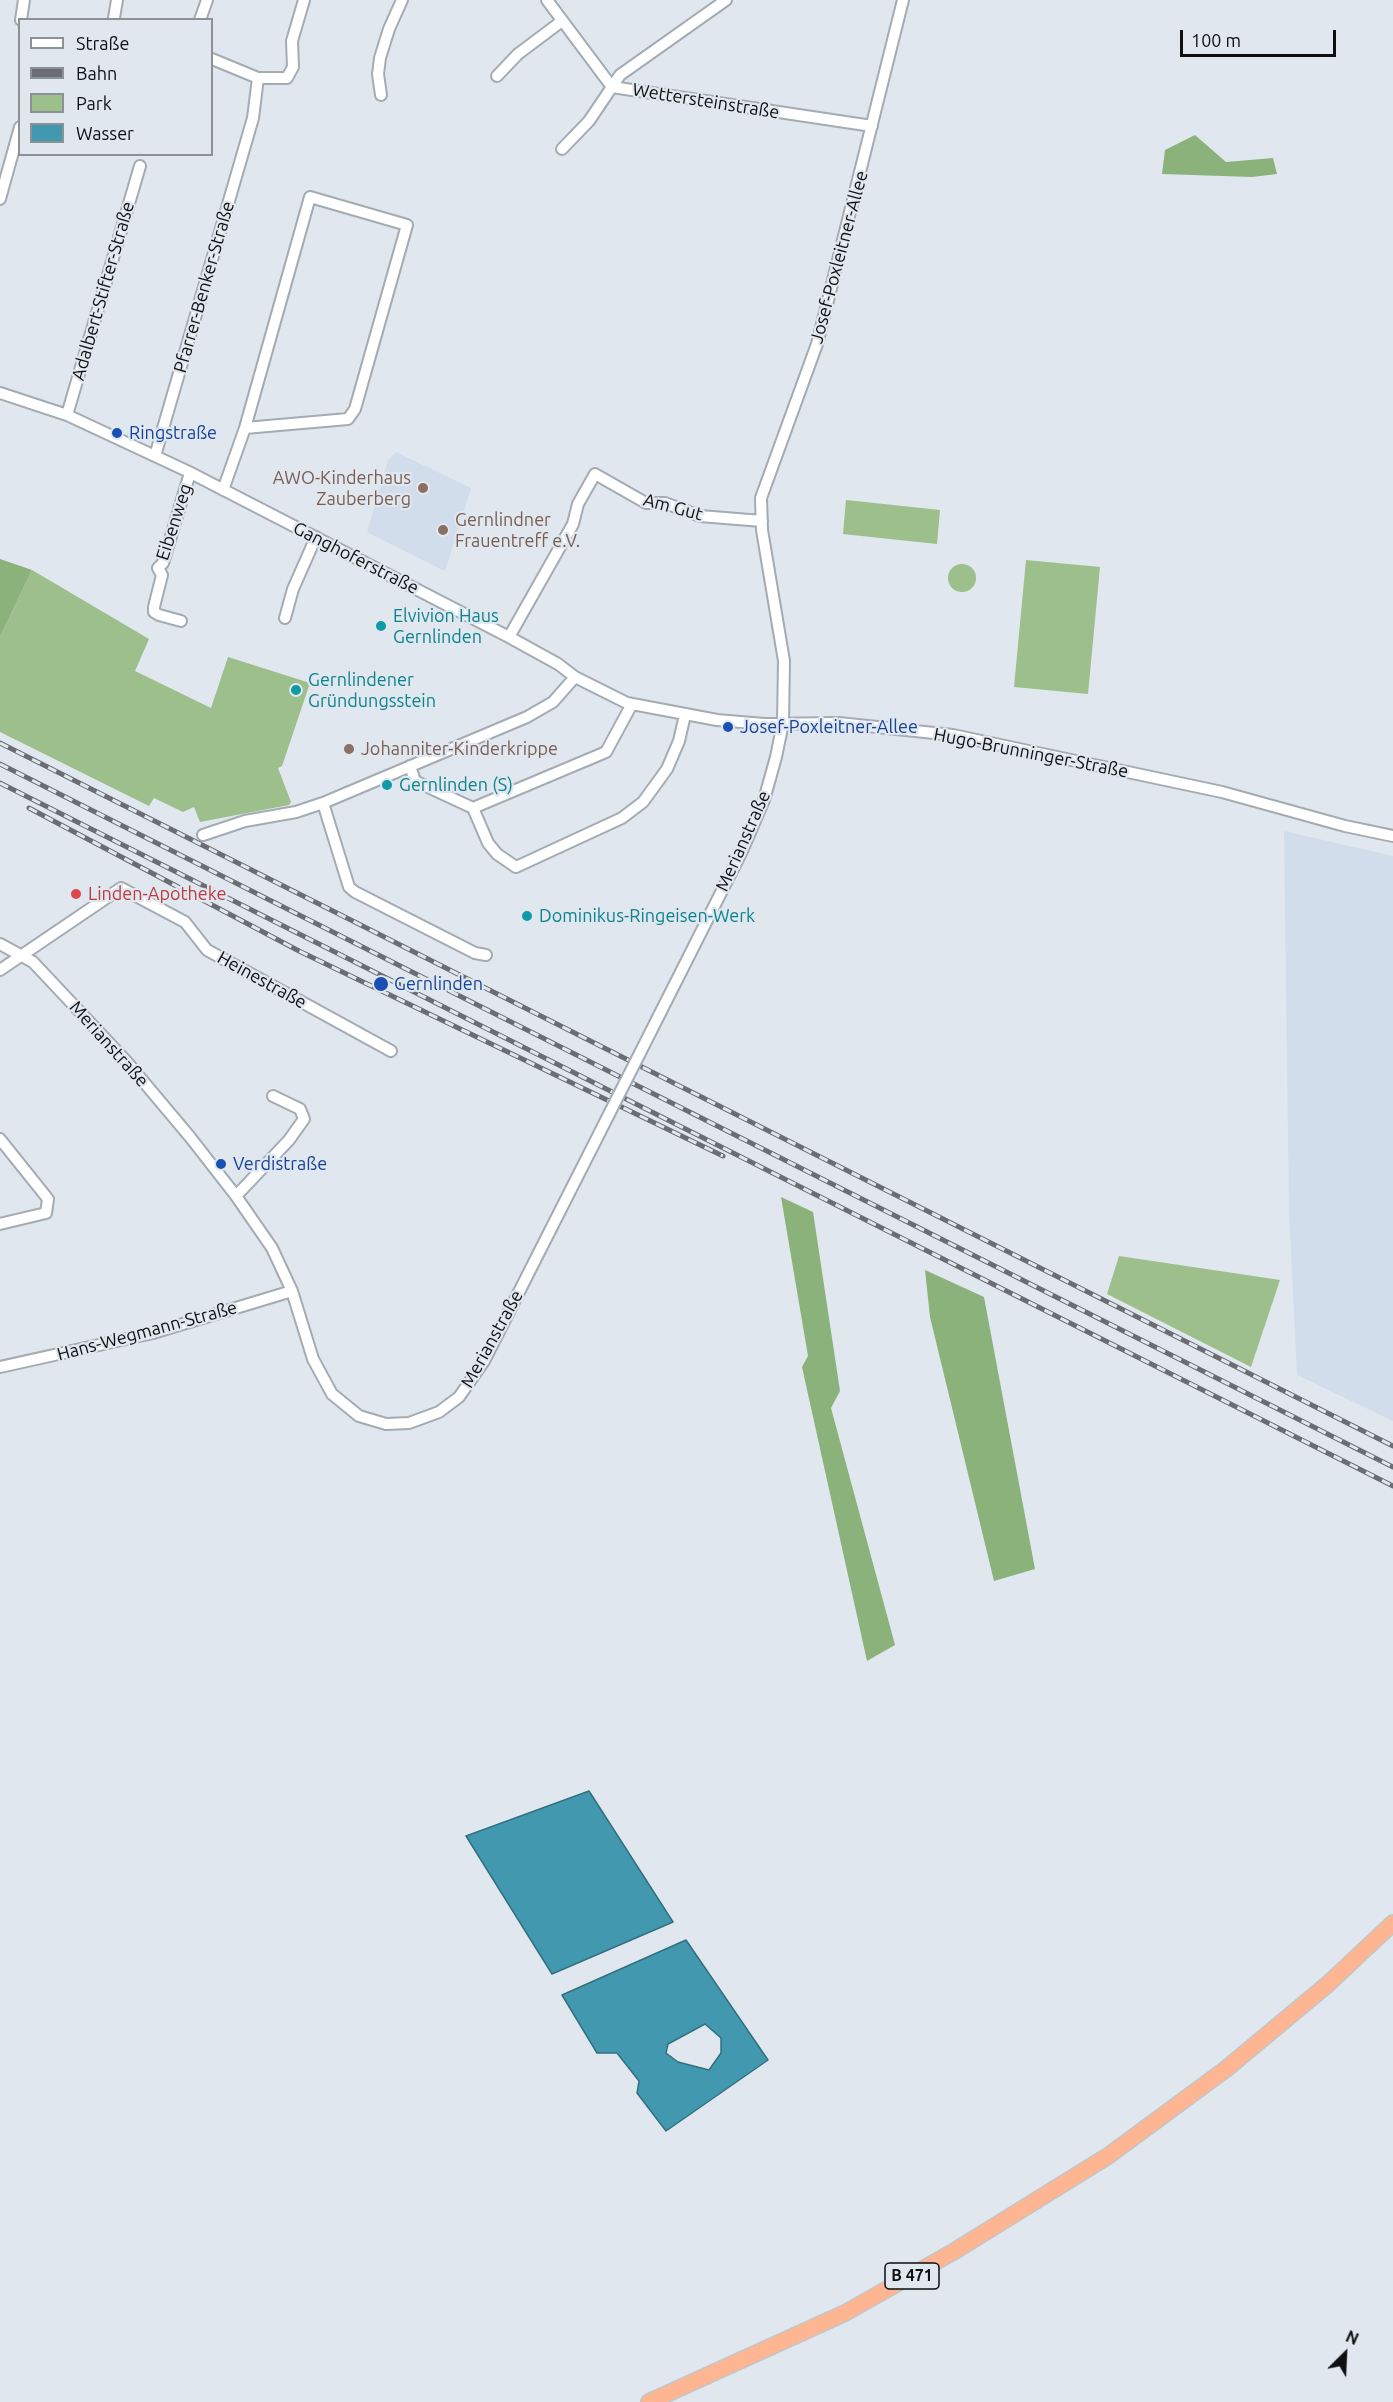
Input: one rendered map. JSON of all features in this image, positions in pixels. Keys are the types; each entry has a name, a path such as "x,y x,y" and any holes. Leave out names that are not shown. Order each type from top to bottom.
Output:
{"highway":[{"name":"B 471","path":"649,2402 845,2313 945,2257 1108,2156 1226,2069 1328,1984 1393,1923"}],"street":[{"path":"21,18 24,0"},
{"path":"112,18 117,0"},
{"path":"201,18 207,0"},
{"path":"213,59 258,78 287,78 293,67 292,41 304,0"},
{"path":"381,95 378,74 380,58 389,29 402,0"},
{"name":"Wettersteinstraße","path":"547,0 612,87 872,126"},
{"path":"562,149 589,121 620,75 726,0"},
{"name":"Josef-Poxleitner-Allee","path":"783,723 784,661 762,521 761,498 816,344 903,0"},
{"path":"497,76 519,54 562,21"},
{"name":"Pfarrer-Benker-Straße","path":"155,456 253,118 258,78"},
{"path":"0,199 18,134"},
{"name":"Adalbert-Stifter-Straße","path":"67,415 140,166"},
{"path":"223,490 245,428 310,197 406,225 355,409 348,420 245,428"},
{"name":"Ganghoferstraße","path":"0,393 67,415 190,473 509,637 558,664 575,677"},
{"name":"Eibenweg","path":"181,621 159,615 154,612 154,607 162,575 158,568 163,563 190,473"},
{"name":"Am Gut","path":"509,637 573,524 578,504 595,474 646,503 665,503 709,517 762,521"},
{"path":"285,618 293,588 316,537"},
{"path":"203,835 245,821 296,812 323,803 540,711 553,702 575,677"},
{"name":"Hugo-Brunninger-Straße","path":"575,677 632,704 685,715 752,723 839,723 953,735 1222,792 1345,826 1393,836"},
{"path":"473,808 606,752 632,704"},
{"path":"410,766 415,781 473,808 488,843 497,854 516,867 621,818 643,802 667,769 679,741 685,715"},
{"name":"Merianstraße","path":"0,944 33,962 127,1062 236,1196 272,1248 292,1291 313,1359 332,1394 359,1416 386,1424 409,1423 439,1412 459,1397 484,1361 742,850 764,800 783,723"},
{"path":"323,803 349,887 475,953 486,955"},
{"name":"Heinestraße","path":"21,955 121,888 185,922 207,950 391,1051"},
{"path":"0,970 21,955"},
{"path":"236,1196 289,1140 304,1119 300,1109 273,1096"},
{"path":"0,1139 48,1199 45,1213 0,1224"},
{"name":"Hans-Wegmann-Straße","path":"0,1367 153,1333 292,1291"}],"shaded area":[{"path":"396,452 471,488 445,571 367,532 388,460"},
{"path":"1284,831 1393,856 1393,1421 1297,1375 1289,1212"}],"green space":[{"path":"1195,135 1226,162 1273,158 1277,174 1252,177 1162,174 1165,150"},
{"path":"846,500 940,510 937,544 843,534"},
{"path":"0,559 32,570 0,637"},
{"path":"1026,560 1100,567 1088,694 1014,687"},
{"path":"962,564 972,568 976,578 972,588 962,592 952,588 948,578 952,568"},
{"path":"32,570 149,639 135,671 211,708 228,657 310,683 282,766 278,768 291,802 289,805 200,822 194,807 183,812 154,798 149,806 0,732 0,637"},
{"path":"781,1197 813,1212 840,1391 831,1408 895,1645 867,1661 802,1367 808,1356"},
{"path":"1119,1256 1280,1280 1251,1367 1107,1294"},
{"path":"925,1270 984,1297 1035,1569 994,1581 930,1317"}],"water":[{"path":"589,1791 673,1922 552,1974 466,1836"},
{"path":"686,1940 768,2060 666,2131 637,2093 639,2081 617,2053 597,2053 562,1995","holes":["705,2024 721,2038 721,2053 709,2070 678,2062 666,2053 668,2044"]}],"railway":[{"path":"0,743 1393,1446"},
{"path":"0,764 1393,1467"},
{"path":"0,783 1393,1486"},
{"path":"29,808 299,951 723,1156"}],"place":[{"name":"Ringstraße","path":"117,433"},
{"name":"AWO-Kinderhaus Zauberberg","path":"423,488"},
{"name":"Gernlindner Frauentreff e.V.","path":"443,530"},
{"name":"Elvivion Haus Gernlinden","path":"381,626"},
{"name":"Gernlindener Gründungsstein","path":"296,690"},
{"name":"Josef-Poxleitner-Allee","path":"728,727"},
{"name":"Johanniter-Kinderkrippe","path":"349,749"},
{"name":"Gernlinden (S)","path":"387,785"},
{"name":"Linden-Apotheke","path":"76,894"},
{"name":"Dominikus-Ringeisen-Werk","path":"527,916"},
{"name":"Gernlinden","path":"381,984"},
{"name":"Verdistraße","path":"221,1164"}]}
